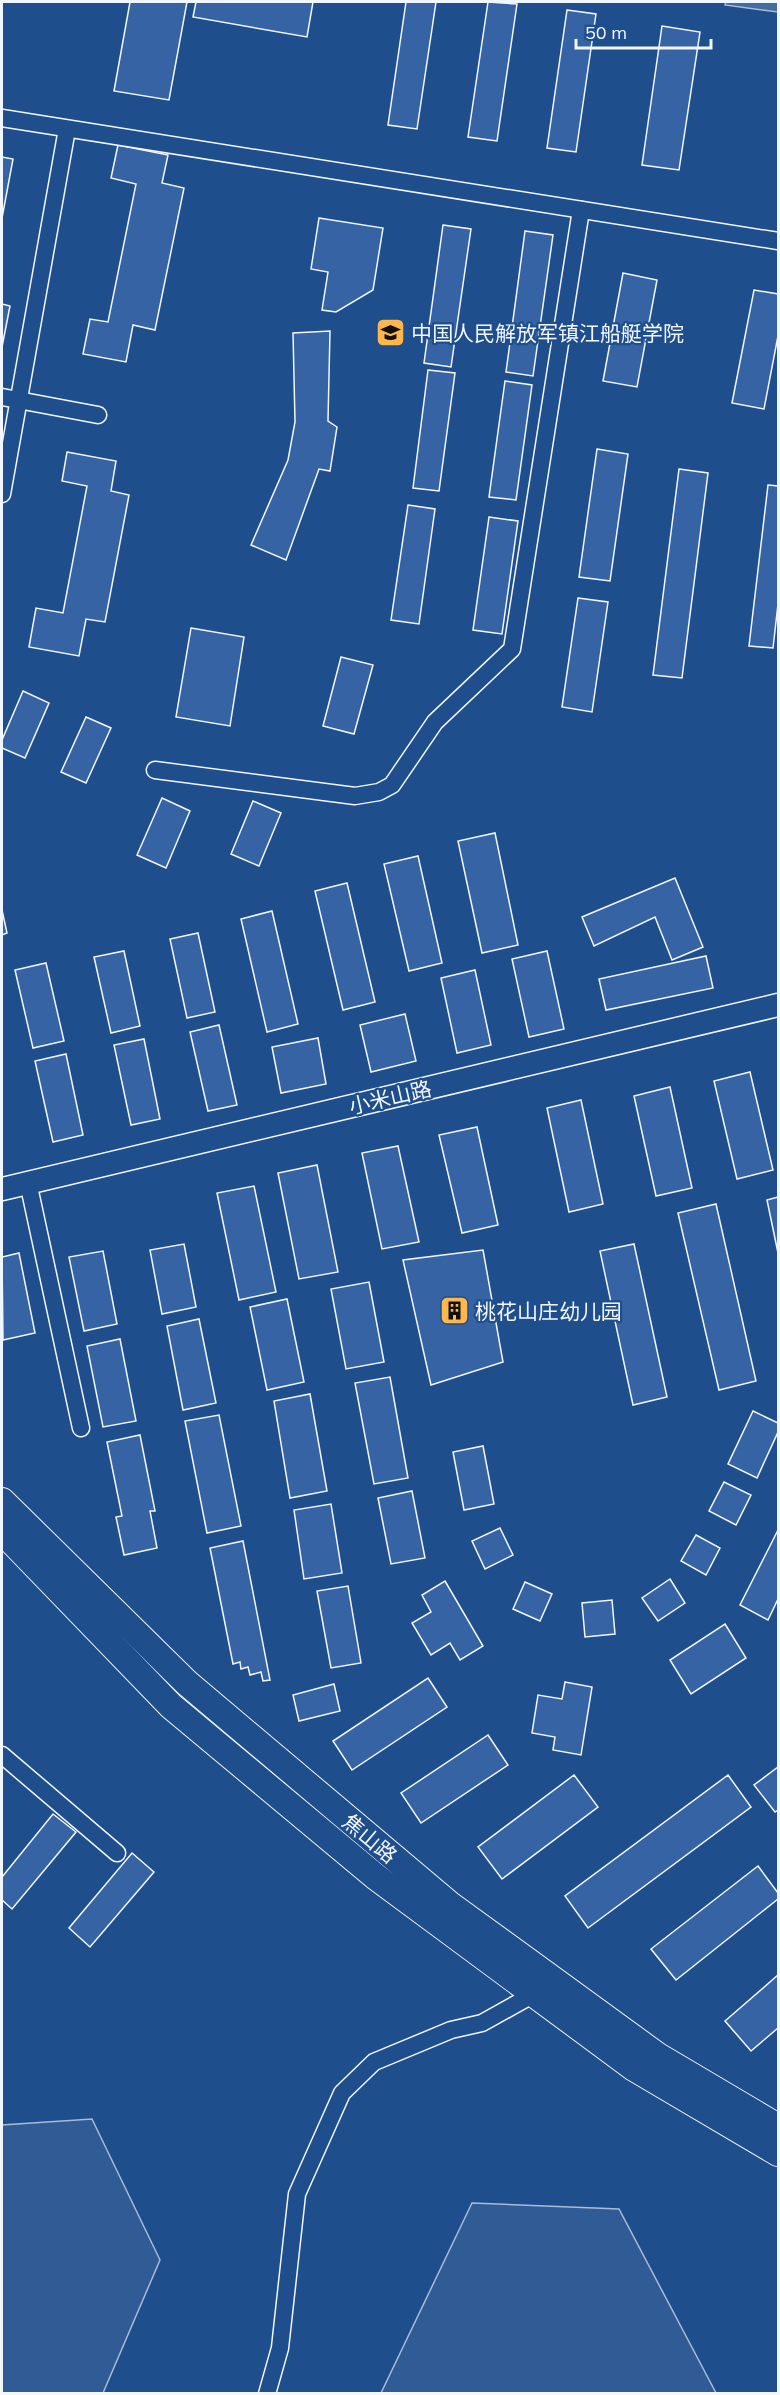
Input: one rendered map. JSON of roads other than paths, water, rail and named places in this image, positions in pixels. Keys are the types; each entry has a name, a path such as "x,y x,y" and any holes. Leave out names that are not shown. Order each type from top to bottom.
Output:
{"main road":[{"name":"焦山路","path":"2,1500 187,1683 449,1904 657,2055 778,2127"},
{"name":"焦山路","path":"2,1531 171,1706 376,1877 634,2068 778,2153"}],"street":[{"path":"2,118 778,241"},
{"path":"2,494 67,129"},
{"path":"155,770 355,796 379,792 392,785 435,722 512,649 581,210"},
{"path":"2,397 98,415"},
{"name":"小米山路","path":"2,1189 778,1005"},
{"path":"28,1182 81,1428"},
{"path":"2,1755 117,1853"},
{"path":"267,2394 280,2349 297,2194 342,2093 374,2062 451,2030 482,2023 534,1995"}],"place":[{"name":"中国人民解放军镇江船艇学院","path":"390,333"},
{"name":"桃花山庄幼儿园","path":"454,1311"}]}
